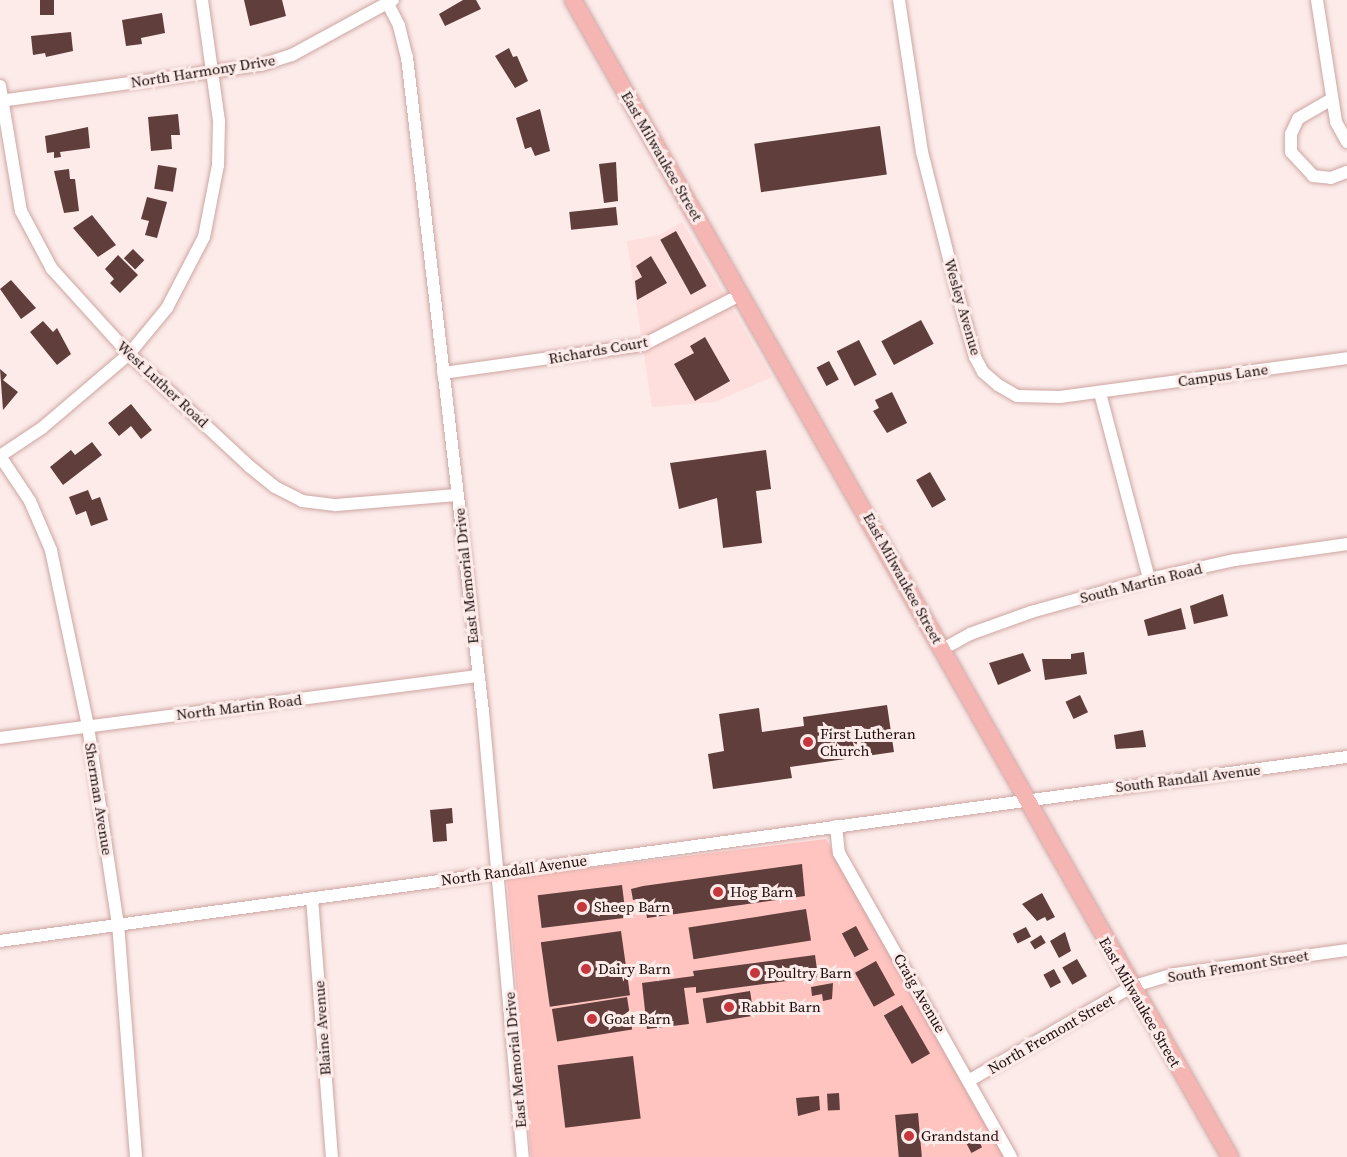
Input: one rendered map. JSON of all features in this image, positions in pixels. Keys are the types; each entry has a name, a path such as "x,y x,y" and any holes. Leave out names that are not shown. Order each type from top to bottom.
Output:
{"main road":[{"name":"East Milwaukee Street","path":"573,0 1029,799 1131,987 1230,1157"}],"street":[{"path":"0,456 42,428 129,354 167,308 204,237 218,165 214,72 202,0"},
{"name":"Wesley Avenue","path":"899,0 922,152 975,357 983,372 1017,396 1100,393"},
{"path":"1317,0 1336,122 1347,142"},
{"name":"North Harmony Drive","path":"1,101 214,72 292,55 389,1"},
{"name":"East Memorial Drive","path":"389,1 407,57 477,676 524,1157"},
{"name":"West Luther Road","path":"0,86 14,182 27,227 71,293 129,354 258,473 302,501 336,505 457,495"},
{"path":"1332,99 1298,119 1291,134 1292,152 1313,176 1331,178 1347,172"},
{"name":"Richards Court","path":"444,374 643,345 742,294"},
{"name":"Campus Lane","path":"1100,393 1347,358"},
{"path":"1100,393 1149,579"},
{"name":"Sherman Avenue","path":"0,456 30,501 51,550 88,726 118,926 136,1157"},
{"name":"South Martin Road","path":"943,649 970,634 1030,612 1149,579 1234,560 1347,544"},
{"name":"North Martin Road","path":"0,738 477,676"},
{"name":"South Randall Avenue","path":"1029,799 1347,757"},
{"name":"North Randall Avenue","path":"0,941 1029,799"},
{"name":"Craig Avenue","path":"836,826 839,853 970,1080 1011,1157"},
{"name":"Blaine Avenue","path":"312,898 332,1157"},
{"name":"South Fremont Street","path":"1131,987 1174,974 1347,950"},
{"name":"North Fremont Street","path":"970,1080 1131,987"}],"shaded area":[{"path":"682,222 772,377 715,402 652,407 627,241 659,235"},
{"path":"826,839 1006,1157 531,1157 507,878"}],"building":[{"path":"40,0 54,0 54,15 40,15"},
{"path":"244,0 282,0 286,16 250,26"},
{"path":"463,0 476,0 481,9 445,26 439,14"},
{"path":"162,13 165,33 141,38 142,44 126,46 122,20"},
{"path":"71,32 73,51 46,57 45,53 33,55 31,36"},
{"path":"509,48 513,57 517,56 528,81 515,88 495,56"},
{"path":"540,109 550,151 535,156 531,147 525,149 516,118"},
{"path":"178,114 180,135 171,135 172,149 151,151 148,117"},
{"path":"880,126 887,175 761,192 754,144"},
{"path":"88,127 90,148 60,152 61,157 54,158 54,152 47,153 45,136"},
{"path":"616,162 618,201 604,203 599,164"},
{"path":"158,165 177,168 173,192 154,189"},
{"path":"69,169 70,179 75,179 79,211 64,213 54,171"},
{"path":"147,197 167,202 157,238 145,235 149,221 141,219"},
{"path":"616,207 618,225 571,230 569,212"},
{"path":"92,215 116,245 98,257 73,228"},
{"path":"676,231 707,286 691,295 660,240"},
{"path":"133,249 144,260 135,270 124,258"},
{"path":"118,255 138,275 120,293 110,283 114,279 105,269"},
{"path":"651,256 667,283 637,300 635,281 642,277 636,266"},
{"path":"11,280 36,308 21,319 0,289"},
{"path":"921,320 934,344 894,365 881,341"},
{"path":"43,321 53,332 57,328 71,354 57,365 30,332"},
{"path":"705,337 730,381 695,401 674,364 694,353 690,346"},
{"path":"859,340 877,375 854,386 837,351"},
{"path":"829,361 839,380 826,386 817,368"},
{"path":"0,369 7,375 3,380 18,392 3,410"},
{"path":"892,392 907,423 887,433 873,411 879,408 875,400"},
{"path":"131,404 152,430 141,439 131,426 119,436 108,423"},
{"path":"92,442 102,455 63,485 50,467 71,450 75,455"},
{"path":"766,450 771,489 756,491 762,543 723,548 717,498 679,509 670,463"},
{"path":"930,472 946,500 932,508 916,480"},
{"path":"88,490 92,500 100,497 108,520 91,526 86,511 76,515 69,497"},
{"path":"1223,594 1228,616 1194,624 1190,606"},
{"path":"1181,608 1186,629 1148,636 1144,620"},
{"path":"1084,652 1087,674 1045,680 1042,659 1071,659 1071,654"},
{"path":"1023,653 1031,671 998,685 989,663"},
{"path":"1080,695 1088,712 1074,719 1065,702"},
{"name":"First Lutheran Church","path":"887,705 894,752 790,767 792,778 713,789 708,754 724,751 719,714 759,708 762,732 804,726 803,717"},
{"path":"1143,730 1146,747 1116,749 1114,735"},
{"path":"452,808 453,823 446,824 447,841 433,842 430,810"},
{"name":"Hog Barn","path":"802,864 805,896 647,918 644,898 633,900 631,889 643,886"},
{"name":"Sheep Barn","path":"622,885 626,918 542,928 538,895"},
{"path":"1042,893 1055,917 1047,921 1045,917 1037,921 1022,904"},
{"name":"Dairy Barn","path":"806,909 811,941 693,959 688,928"},
{"path":"856,926 869,950 855,957 842,934"},
{"path":"1026,927 1031,937 1018,944 1013,934"},
{"name":"Dairy Barn","path":"621,931 630,995 550,1007 541,942"},
{"path":"1065,932 1071,951 1059,958 1050,941"},
{"path":"1041,935 1046,943 1035,950 1030,942"},
{"path":"815,955 818,977 696,993 696,987 684,988 689,1024 647,1029 642,983 694,976 693,971"},
{"path":"1077,959 1087,976 1072,985 1062,968"},
{"path":"876,961 895,995 874,1007 855,973"},
{"path":"1054,969 1061,982 1050,988 1043,975"},
{"path":"833,983 832,999 823,1001 822,994 812,996 811,987"},
{"name":"Rabbit Barn","path":"750,991 754,1016 707,1023 703,999"},
{"name":"Goat Barn","path":"627,997 632,1030 557,1041 552,1009"},
{"path":"902,1005 930,1053 912,1064 884,1015"},
{"path":"633,1056 641,1119 565,1128 558,1065"},
{"path":"839,1093 840,1110 828,1111 827,1094"},
{"path":"819,1096 820,1110 798,1116 796,1098"},
{"name":"Grandstand","path":"918,1113 922,1157 899,1157 895,1115"},
{"path":"975,1134 982,1147 971,1153 964,1140"}],"place":[{"name":"First Lutheran Church","path":"808,742"},
{"name":"Hog Barn","path":"718,892"},
{"name":"Sheep Barn","path":"582,907"},
{"name":"Dairy Barn","path":"586,969"},
{"name":"Poultry Barn","path":"755,973"},
{"name":"Rabbit Barn","path":"729,1007"},
{"name":"Goat Barn","path":"592,1019"},
{"name":"Grandstand","path":"909,1136"}]}
